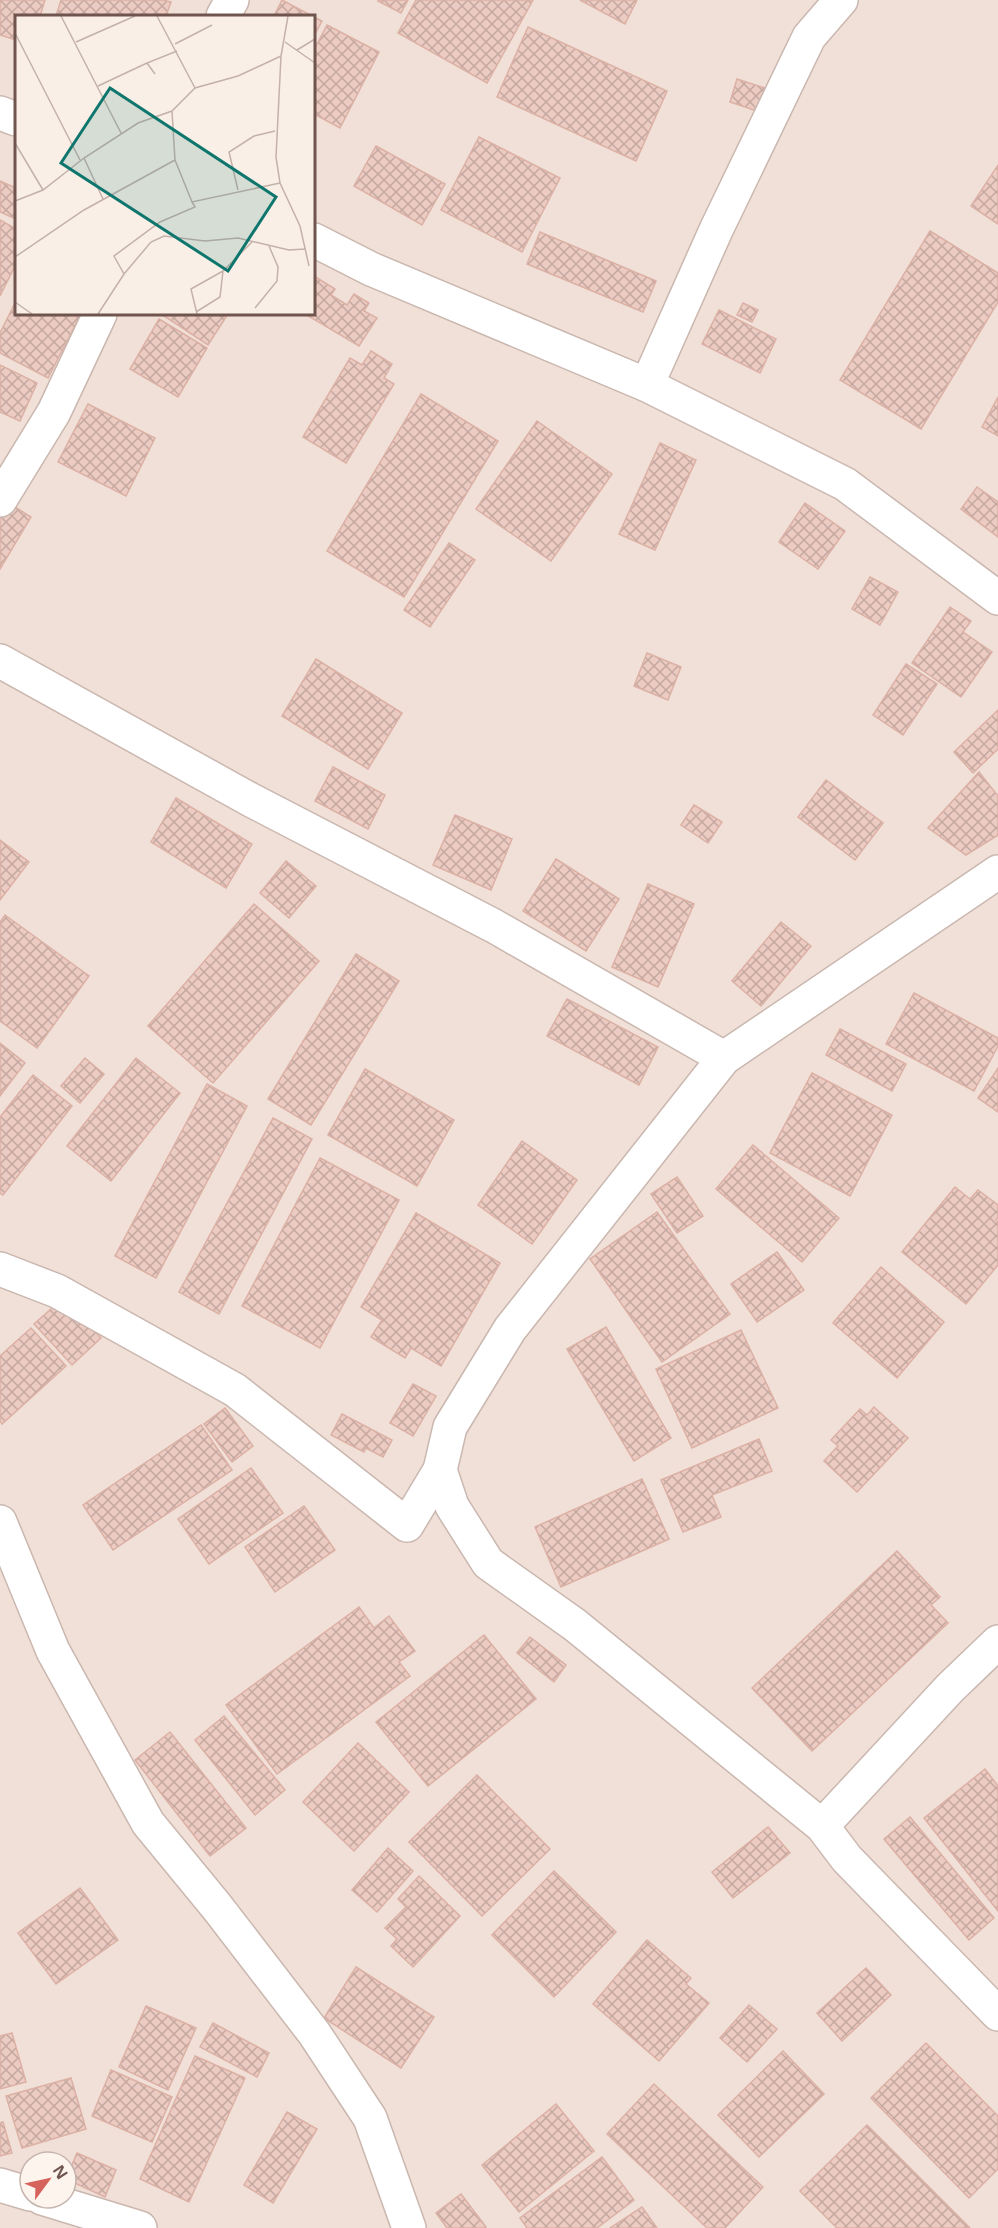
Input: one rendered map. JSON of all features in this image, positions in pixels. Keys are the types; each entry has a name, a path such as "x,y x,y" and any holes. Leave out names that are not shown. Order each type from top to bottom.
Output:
{"street":[{"path":"224,15 232,0"},
{"path":"647,385 716,230 809,38 841,0"},
{"path":"0,113 15,119"},
{"path":"315,241 371,269 647,385 845,484 998,598"},
{"path":"0,500 54,412 100,315"},
{"path":"0,661 252,800 494,926 724,1058"},
{"path":"0,1269 57,1291 235,1390 407,1525 440,1470 450,1427 510,1329 724,1058 998,872"},
{"path":"440,1470 452,1506 488,1563 575,1625 822,1826 847,1859 998,2014"},
{"path":"0,1522 53,1652 148,1823 217,1907 314,2033 370,2118 409,2228"},
{"path":"822,1826 951,1688 998,1642"},
{"path":"0,2185 18,2190"},
{"path":"78,2209 140,2228"}],"shaded area":[{"path":"0,0 998,0 998,2228 0,2228"}],"building":[{"path":"0,0 45,0 40,15 15,15 15,40 0,35"},
{"path":"61,0 163,0 171,2 166,15 56,15"},
{"path":"282,0 310,15 274,15"},
{"path":"379,0 408,0 401,13"},
{"path":"416,0 533,0 487,83 398,33"},
{"path":"580,0 637,0 625,24"},
{"path":"315,18 322,21 315,34"},
{"path":"327,25 379,52 340,128 315,115 315,48"},
{"path":"528,27 667,91 636,161 497,97"},
{"path":"737,79 765,88 757,111 730,102"},
{"path":"479,137 560,178 522,252 441,210"},
{"path":"376,146 445,184 422,225 354,186"},
{"path":"998,165 998,224 971,206"},
{"path":"0,181 15,188 15,219 0,212"},
{"path":"0,220 15,228 15,266 0,296"},
{"path":"930,231 998,273 998,302 921,429 840,380"},
{"path":"540,232 656,281 643,312 527,264"},
{"path":"315,277 335,289 331,295 347,305 354,294 369,303 364,311 377,318 359,346 307,315 315,315"},
{"path":"15,303 15,315 80,315 48,378 0,353 0,333"},
{"path":"743,303 758,310 752,322 737,315"},
{"path":"719,310 776,339 760,373 702,344"},
{"path":"163,315 227,315 208,345"},
{"path":"159,319 207,348 178,397 130,369"},
{"path":"371,351 392,364 384,378 394,384 346,463 303,437 350,358 362,365"},
{"path":"0,365 37,383 20,421 0,412"},
{"path":"421,394 498,441 404,597 327,551"},
{"path":"998,397 998,436 982,427"},
{"path":"88,404 155,438 126,496 58,462"},
{"path":"537,421 612,474 551,561 476,509"},
{"path":"660,443 696,460 655,550 619,534"},
{"path":"977,487 998,502 998,537 961,509"},
{"path":"7,502 31,517 0,569 0,514"},
{"path":"805,503 845,531 818,569 779,542"},
{"path":"449,543 475,560 430,627 404,610"},
{"path":"870,577 898,592 880,625 852,609"},
{"path":"950,607 971,621 963,632 992,652 961,697 912,663"},
{"path":"647,653 681,667 668,700 634,686"},
{"path":"316,659 402,713 368,769 282,716"},
{"path":"906,664 937,684 903,735 873,715"},
{"path":"998,710 998,749 973,773 954,752"},
{"path":"333,767 385,795 368,829 315,801"},
{"path":"979,772 998,796 998,835 966,855 928,828"},
{"path":"826,780 883,823 855,860 798,817"},
{"path":"176,798 252,844 226,888 151,842"},
{"path":"694,805 722,822 708,843 681,825"},
{"path":"455,815 512,839 491,890 433,865"},
{"path":"0,840 29,862 0,900"},
{"path":"556,859 619,899 586,951 523,911"},
{"path":"286,861 316,886 289,918 260,893"},
{"path":"648,884 694,904 658,987 612,967"},
{"path":"254,904 319,961 213,1083 148,1026"},
{"path":"5,915 89,976 37,1048 0,1021 0,922"},
{"path":"781,922 811,946 761,1006 732,981"},
{"path":"356,954 399,981 311,1125 268,1099"},
{"path":"914,993 998,1038 998,1046 974,1091 886,1044"},
{"path":"567,999 658,1047 639,1085 547,1036"},
{"path":"840,1029 906,1064 892,1091 826,1055"},
{"path":"0,1043 25,1063 0,1096"},
{"path":"85,1058 104,1074 80,1103 61,1086"},
{"path":"136,1058 180,1093 111,1181 67,1146"},
{"path":"998,1068 998,1112 978,1098"},
{"path":"365,1069 454,1120 417,1186 328,1135"},
{"path":"812,1073 892,1115 850,1196 770,1153"},
{"path":"33,1075 72,1106 3,1195 0,1193 0,1117"},
{"path":"207,1084 247,1106 156,1278 115,1256"},
{"path":"273,1118 312,1139 219,1314 179,1292"},
{"path":"522,1141 577,1180 532,1244 478,1205"},
{"path":"753,1145 839,1218 802,1262 716,1189"},
{"path":"320,1158 399,1200 320,1348 242,1306"},
{"path":"677,1177 703,1216 677,1233 651,1194"},
{"path":"955,1187 970,1199 978,1190 998,1205 996,1220 998,1222 998,1265 966,1304 902,1252"},
{"path":"657,1212 730,1314 662,1362 590,1259"},
{"path":"416,1213 500,1263 441,1366 411,1348 405,1358 371,1337 382,1320 361,1307"},
{"path":"777,1252 804,1290 757,1322 731,1284"},
{"path":"881,1267 944,1322 897,1378 833,1323"},
{"path":"60,1301 75,1310 101,1338 72,1365 34,1324"},
{"path":"606,1327 671,1438 634,1461 567,1349"},
{"path":"31,1328 66,1366 2,1424 0,1421 0,1356"},
{"path":"741,1330 778,1408 692,1448 656,1369"},
{"path":"413,1384 436,1396 413,1436 390,1423"},
{"path":"874,1407 908,1438 857,1492 824,1461 838,1446 831,1440 860,1409 867,1415"},
{"path":"225,1408 253,1446 232,1462 204,1424"},
{"path":"342,1414 392,1440 383,1457 366,1448 364,1452 331,1435"},
{"path":"201,1425 232,1470 113,1550 83,1505"},
{"path":"759,1439 772,1471 712,1495 721,1517 683,1532 661,1480"},
{"path":"251,1468 283,1513 209,1564 178,1519"},
{"path":"642,1479 669,1539 561,1587 535,1527"},
{"path":"304,1506 335,1550 275,1592 245,1547"},
{"path":"897,1551 940,1597 931,1605 948,1623 812,1751 752,1688"},
{"path":"359,1607 374,1628 389,1616 415,1651 399,1662 410,1676 277,1774 226,1705"},
{"path":"484,1635 536,1699 428,1786 376,1722"},
{"path":"530,1637 566,1665 554,1682 517,1653"},
{"path":"224,1716 285,1790 255,1815 195,1740"},
{"path":"170,1732 246,1828 210,1856 135,1760"},
{"path":"358,1743 409,1792 354,1851 303,1802"},
{"path":"985,1769 998,1786 998,1911 924,1818"},
{"path":"477,1775 550,1849 482,1916 409,1842"},
{"path":"910,1817 994,1918 969,1940 884,1839"},
{"path":"768,1827 790,1853 733,1898 712,1872"},
{"path":"388,1848 413,1871 377,1912 352,1890"},
{"path":"554,1871 616,1932 554,1997 492,1935"},
{"path":"419,1876 460,1916 413,1967 391,1946 397,1939 385,1928 406,1907 398,1899"},
{"path":"80,1888 118,1940 56,1984 18,1933"},
{"path":"647,1940 691,1978 686,1984 709,2003 659,2061 593,2004"},
{"path":"356,1967 434,2017 401,2068 324,2018"},
{"path":"866,1968 891,1995 842,2041 817,2013"},
{"path":"749,2005 777,2029 747,2062 720,2038"},
{"path":"146,2006 196,2028 168,2090 119,2067"},
{"path":"213,2023 269,2053 257,2077 200,2047"},
{"path":"12,2033 26,2082 0,2089 0,2036"},
{"path":"926,2043 998,2116 998,2169 969,2198 871,2098"},
{"path":"783,2051 824,2094 759,2157 718,2115"},
{"path":"195,2056 245,2078 189,2202 140,2179"},
{"path":"111,2070 172,2097 152,2142 92,2116"},
{"path":"71,2078 86,2129 22,2148 6,2096"},
{"path":"654,2084 763,2187 725,2228 707,2228 607,2134"},
{"path":"556,2104 594,2151 519,2212 482,2165"},
{"path":"287,2112 317,2129 273,2203 244,2185"},
{"path":"3,2122 12,2153 0,2156 0,2123"},
{"path":"867,2125 970,2228 837,2228 800,2191"},
{"path":"78,2153 116,2170 105,2197 78,2185"},
{"path":"602,2157 634,2200 597,2228 527,2228 520,2218"},
{"path":"461,2194 485,2228 447,2228 436,2213"},
{"path":"642,2207 657,2228 610,2228"}]}
